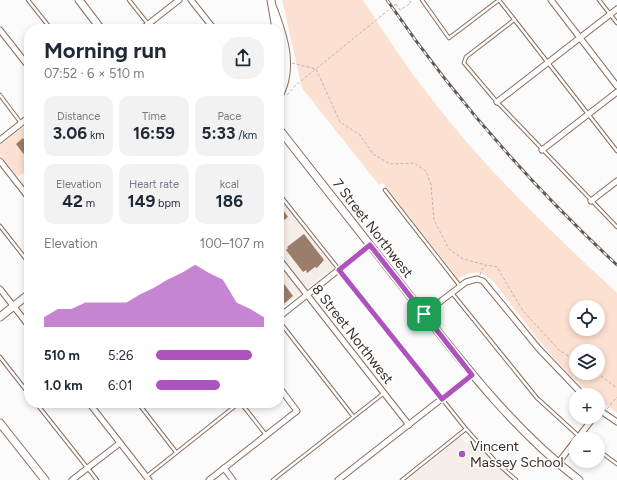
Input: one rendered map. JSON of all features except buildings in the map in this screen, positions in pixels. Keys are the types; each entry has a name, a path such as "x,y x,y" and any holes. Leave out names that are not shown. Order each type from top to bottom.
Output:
{"street":[{"path":"79,0 97,24"},
{"path":"148,24 179,0"},
{"path":"191,0 210,24"},
{"path":"271,0 275,24"},
{"path":"551,0 617,86"},
{"path":"273,8 280,24"},
{"path":"497,102 617,8"},
{"path":"0,30 24,61"},
{"path":"284,40 287,54 284,86"},
{"path":"542,150 617,92"},
{"path":"0,140 22,123"},
{"name":"7 Street Northwest","path":"284,135 472,375 520,428 558,464 579,480"},
{"path":"0,161 24,192"},
{"path":"591,201 617,181"},
{"path":"284,313 370,245"},
{"name":"8 Street Northwest","path":"284,265 409,425"},
{"path":"424,314 460,286 472,279 479,280 489,286 539,349 576,388"},
{"path":"0,289 24,320"},
{"path":"0,317 24,298"},
{"path":"338,480 472,375"},
{"path":"208,480 297,410 284,393"},
{"path":"93,408 148,478"},
{"path":"605,414 617,422"},
{"path":"0,423 45,480"},
{"path":"72,480 120,443"},
{"path":"558,464 569,451"},
{"path":"224,468 233,480"}],"lane":[{"path":"28,0 46,24"},
{"path":"129,0 148,24"},
{"path":"422,0 449,38 499,0 617,151"},
{"path":"599,0 617,23"},
{"path":"514,20 464,59 466,65 497,102 617,227"},
{"path":"0,95 22,123"},
{"path":"385,190 460,286"},
{"path":"284,200 466,429 498,464 516,480"},
{"path":"0,226 24,257"},
{"path":"451,293 537,398 572,432"},
{"path":"284,327 353,416"},
{"path":"0,357 24,388"},
{"path":"273,480 384,393"},
{"path":"40,408 97,480"},
{"path":"142,408 176,452"},
{"path":"148,478 176,452 233,408"},
{"path":"244,408 266,435"},
{"path":"402,480 466,429"},
{"path":"605,455 617,464"}],"path":[{"path":"284,94 396,4 400,10 411,3 409,0"},
{"path":"292,63 316,69"},
{"path":"316,69 340,122 363,139 373,154 382,161 394,165 414,163 426,171 431,184 434,203 433,215 444,241 453,252 463,259 486,265 492,264 497,267 523,311 558,350 569,357"},
{"path":"479,280 481,271 486,265"},
{"path":"605,379 617,388"},
{"path":"605,407 617,397"}],"shaded area":[{"path":"282,0 363,0 395,49 451,124 519,199 617,293 617,413 605,404 605,388 584,388 575,380 605,380 605,344 569,344 569,374 552,356 493,281 476,272 467,274 458,279 383,183 379,185 302,88"},
{"path":"24,127 24,172 18,177 0,154 0,145"},
{"path":"284,196 337,265 284,306"},
{"name":"Vincent Massey School","path":"461,437 466,443 471,439 513,480 407,480"}],"railway":[{"path":"387,0 439,72 495,139 554,204 617,265"}],"place":[{"name":"Vincent Massey School","path":"462,454"}],"route":[{"path":"370,245 424,314 472,375 442,399 339,270 370,245"}]}
